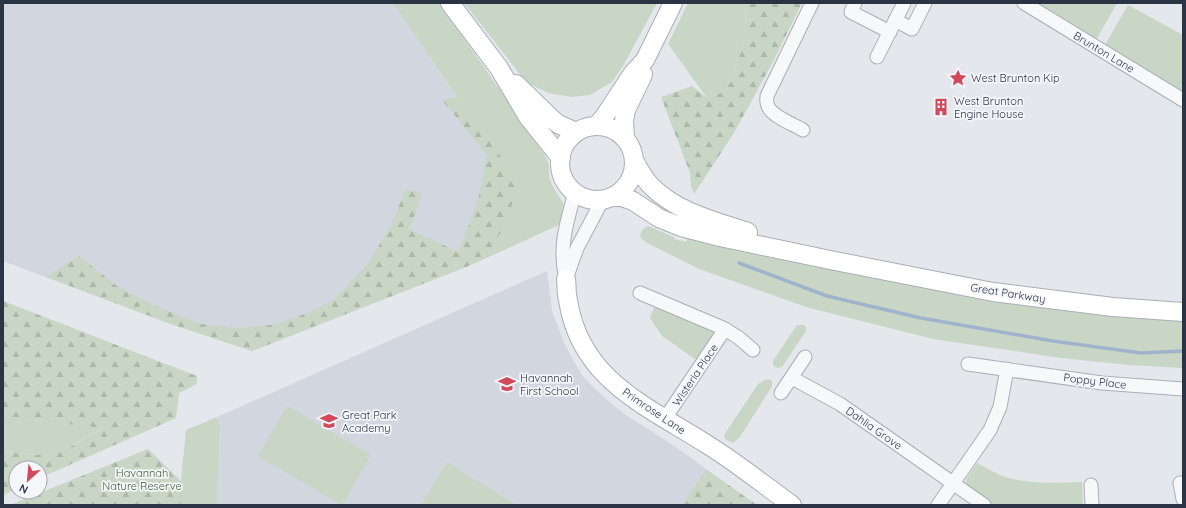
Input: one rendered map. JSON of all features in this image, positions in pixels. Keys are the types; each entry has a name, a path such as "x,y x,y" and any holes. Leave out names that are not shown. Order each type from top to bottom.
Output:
{"street":[{"path":"450,3 499,68 528,117 561,158"},
{"path":"625,139 624,121 626,110 642,77 645,60 673,3"},
{"path":"803,130 772,113 768,107 767,96 812,3"},
{"path":"855,3 851,12 892,26 912,29 925,3"},
{"path":"877,57 904,3"},
{"name":"Brunton Lane","path":"1024,3 1183,100"},
{"path":"597,126 633,73 645,60"},
{"path":"499,68 558,124 576,132"},
{"path":"575,192 569,187 562,173 561,158 570,137 583,129 597,126 613,130 625,139"},
{"name":"Great Parkway","path":"625,139 634,160 650,185 663,197 678,206 694,214 835,261"},
{"path":"607,198 623,188 628,182 634,160"},
{"name":"Great Parkway","path":"575,192 588,198 622,197 633,201 659,218 681,227 720,237 835,261 993,292 1113,307 1183,312"},
{"name":"Primrose Lane","path":"575,192 565,234 562,253 563,267 568,300 577,333 594,364 634,400 664,420 708,445 792,505"},
{"name":"Primrose Lane","path":"566,279 578,248 607,198"},
{"path":"640,293 670,299 739,338 753,350"},
{"name":"Wisteria Place","path":"664,420 725,330"},
{"path":"782,393 805,358"},
{"name":"Poppy Place","path":"968,364 1102,383 1183,389"},
{"path":"938,505 990,430 1000,407 1007,369"},
{"name":"Dahlia Grove","path":"792,378 840,404 984,505"},
{"path":"1180,483 1183,499"},
{"path":"1091,485 1092,505"}],"shaded area":[{"path":"3,3 393,3 457,97 515,176 471,265 252,351 168,323 3,261"},
{"path":"547,271 552,311 565,345 584,378 623,413 676,447 706,469 682,505 217,505 220,425 217,417"}],"green space":[{"path":"393,3 439,3 546,157 549,165 549,176 552,185 563,203 564,213 561,224 471,265 489,251 515,176 457,97"},
{"path":"464,3 657,3 623,66 612,82 590,95 572,97 548,93 526,82"},
{"path":"688,3 746,3 745,39 726,91 707,98 668,44"},
{"path":"746,3 802,3 775,58 734,133 694,194 691,187 690,173 661,97 692,86 707,98 726,91 745,39"},
{"path":"1036,3 1117,3 1096,40"},
{"path":"1128,5 1183,35 1183,92 1105,45"},
{"path":"457,97 515,176 514,199 504,227 489,251 471,265 252,351 168,323 46,277 79,256 117,286 158,307 201,324 236,328 272,325 311,312 335,299 370,261 392,223 406,189 422,194 409,229 458,252 479,195 487,155 442,100"},
{"path":"648,226 674,237 674,239 686,242 688,234 1183,321 1183,368 1129,365 1061,358 933,339 806,307 699,269 649,244 640,236 642,230"},
{"path":"3,301 197,376 197,384 179,393 176,418 48,474 48,460 8,460 8,493 3,495 3,452 53,456 104,428 3,417"},
{"path":"655,305 714,329 715,335 699,359 695,359 662,336 650,318"},
{"path":"797,325 804,325 806,327 806,331 782,367 777,368 773,365 773,361"},
{"path":"769,379 772,381 772,386 740,437 733,443 726,440 724,435 758,384"},
{"path":"287,406 371,455 342,505 258,456"},
{"path":"3,417 105,427 53,456 3,452"},
{"path":"217,417 220,425 217,505 181,505 181,481 186,430"},
{"name":"Havannah Nature Reserve","path":"148,449 181,481 181,505 10,505 22,500 48,500 48,490"},
{"path":"447,462 516,505 421,505"},
{"path":"977,463 1011,479 1052,483 1082,482 1083,505 995,505 973,492 966,484 967,478"},
{"path":"706,469 757,505 682,505"}],"waterway":[{"path":"739,263 827,296 921,318 1053,341 1141,353 1183,351"}],"place":[{"name":"West Brunton Kip","path":"958,78"},
{"name":"West Brunton Engine House","path":"941,107"},
{"name":"Havannah First School","path":"507,384"},
{"name":"Great Park Academy","path":"329,421"}]}
